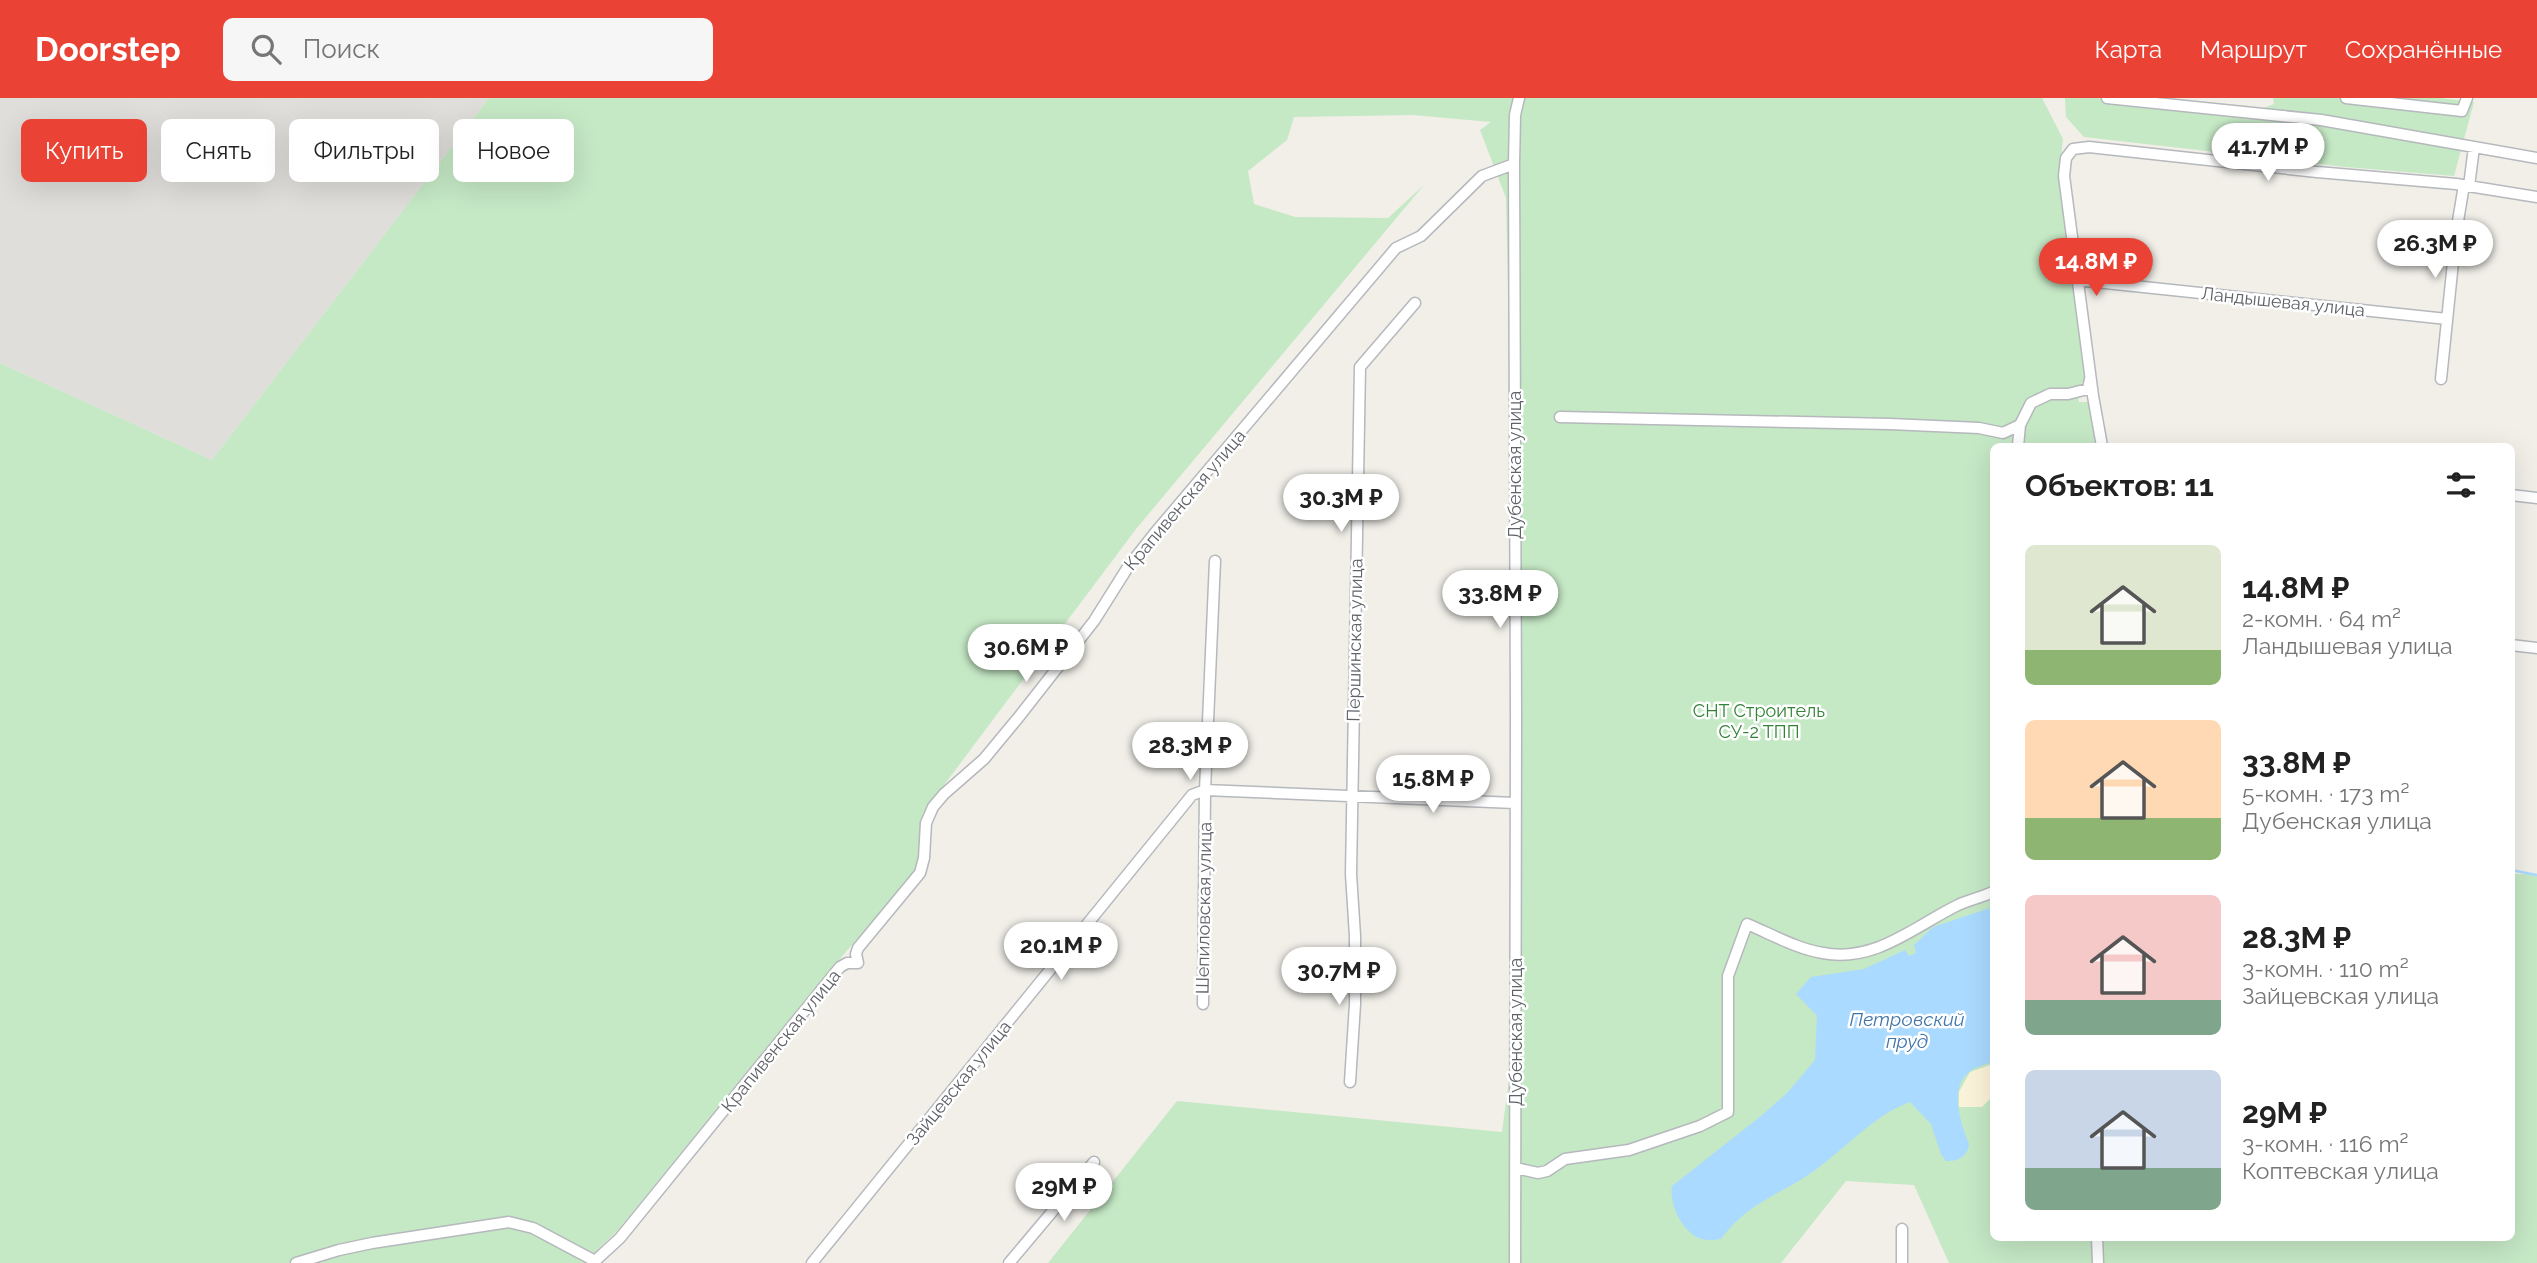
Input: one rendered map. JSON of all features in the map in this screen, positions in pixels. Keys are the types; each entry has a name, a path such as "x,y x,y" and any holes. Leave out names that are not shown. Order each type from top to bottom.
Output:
{"street":[{"name":"Дубенская улица","path":"1515,1263 1514,164 1515,115 1519,98"},
{"path":"2107,98 2321,120 2537,158"},
{"path":"2346,98 2462,111 2467,98"},
{"path":"2102,443 2064,176 2066,159 2073,149 2089,146 2317,173 2466,186 2537,197"},
{"path":"2441,379 2446,319 2474,147"},
{"name":"Крапивенская улица","path":"595,1261 620,1238 840,967 847,963 858,963 858,948 919,873 924,858 926,823 933,807 984,759 1018,718 1094,621 1128,567 1154,534 1396,248 1422,236 1482,176 1514,164"},
{"name":"Ландышевая улица","path":"2077,281 2446,319"},
{"name":"Першинская улица","path":"1350,1082 1355,1003 1351,874 1360,367 1415,303"},
{"path":"2018,443 2020,425 2031,403 2050,394 2068,394 2088,389 2091,378"},
{"path":"1560,417 1890,424 1979,428 2003,433 2020,425"},
{"path":"2515,495 2537,498"},
{"name":"Шепиловская улица","path":"1203,1004 1205,790 1214,561"},
{"path":"2515,645 2537,648"},
{"path":"1205,790 1515,803"},
{"name":"Зайцевская улица","path":"812,1263 1182,805 1195,793 1205,790"},
{"path":"1516,1168 1538,1173 1547,1171 1565,1159 1629,1150 1700,1126 1728,1112 1728,976 1747,924 1825,954 1849,953 1887,945 1959,904 1990,893"},
{"path":"1009,1263 1094,1162"},
{"path":"296,1263 372,1243 509,1222 533,1228 595,1261"},
{"path":"1902,1229 1902,1263"},
{"path":"2097,1241 2098,1263"}],"shaded area":[{"path":"0,98 489,98 473,119 453,119 453,145 439,163 439,119 289,119 289,182 425,182 212,460 0,363"}],"green space":[{"name":"СНТ Строитель СУ-2 ТПП","path":"489,98 2042,98 2063,139 2060,169 2089,376 2077,388 2079,402 2092,402 2103,443 1990,443 1990,1241 2515,1241 2515,874 2537,874 2537,1263 1949,1263 1914,1185 1846,1181 1781,1263 1048,1263 1177,1101 1502,1132 1513,1049 1510,762 1512,471 1506,198 1480,130 1491,122 1413,115 1294,117 1287,140 1248,171 1254,204 1295,217 1388,218 1424,185 1136,529 923,813 920,859 916,870 809,995 618,1230 598,1249 597,1263 0,1263 0,363 212,460 425,182 439,182 439,163 453,145 453,182 574,182 574,119 473,119"},
{"path":"2065,98 2169,98 2258,110 2274,104 2273,98 2440,98 2474,102 2454,176 2346,167 2084,137 2066,117"}],"sand":[{"path":"1990,1065 1990,1099 1982,1107 1959,1107 1959,1092 1970,1072"}],"water":[{"name":"Петровский пруд","path":"1990,908 1990,1063 1972,1070 1960,1085 1958,1105 1969,1144 1964,1156 1946,1161 1931,1124 1910,1102 1882,1116 1821,1166 1761,1202 1740,1218 1721,1239 1702,1239 1693,1234 1678,1216 1672,1186 1761,1116 1788,1092 1815,1060 1817,1016 1796,994 1811,977 1864,969 1905,950 1909,956 1916,953 1914,945 1933,927"}],"waterway":[{"path":"2515,871 2537,875"}]}
